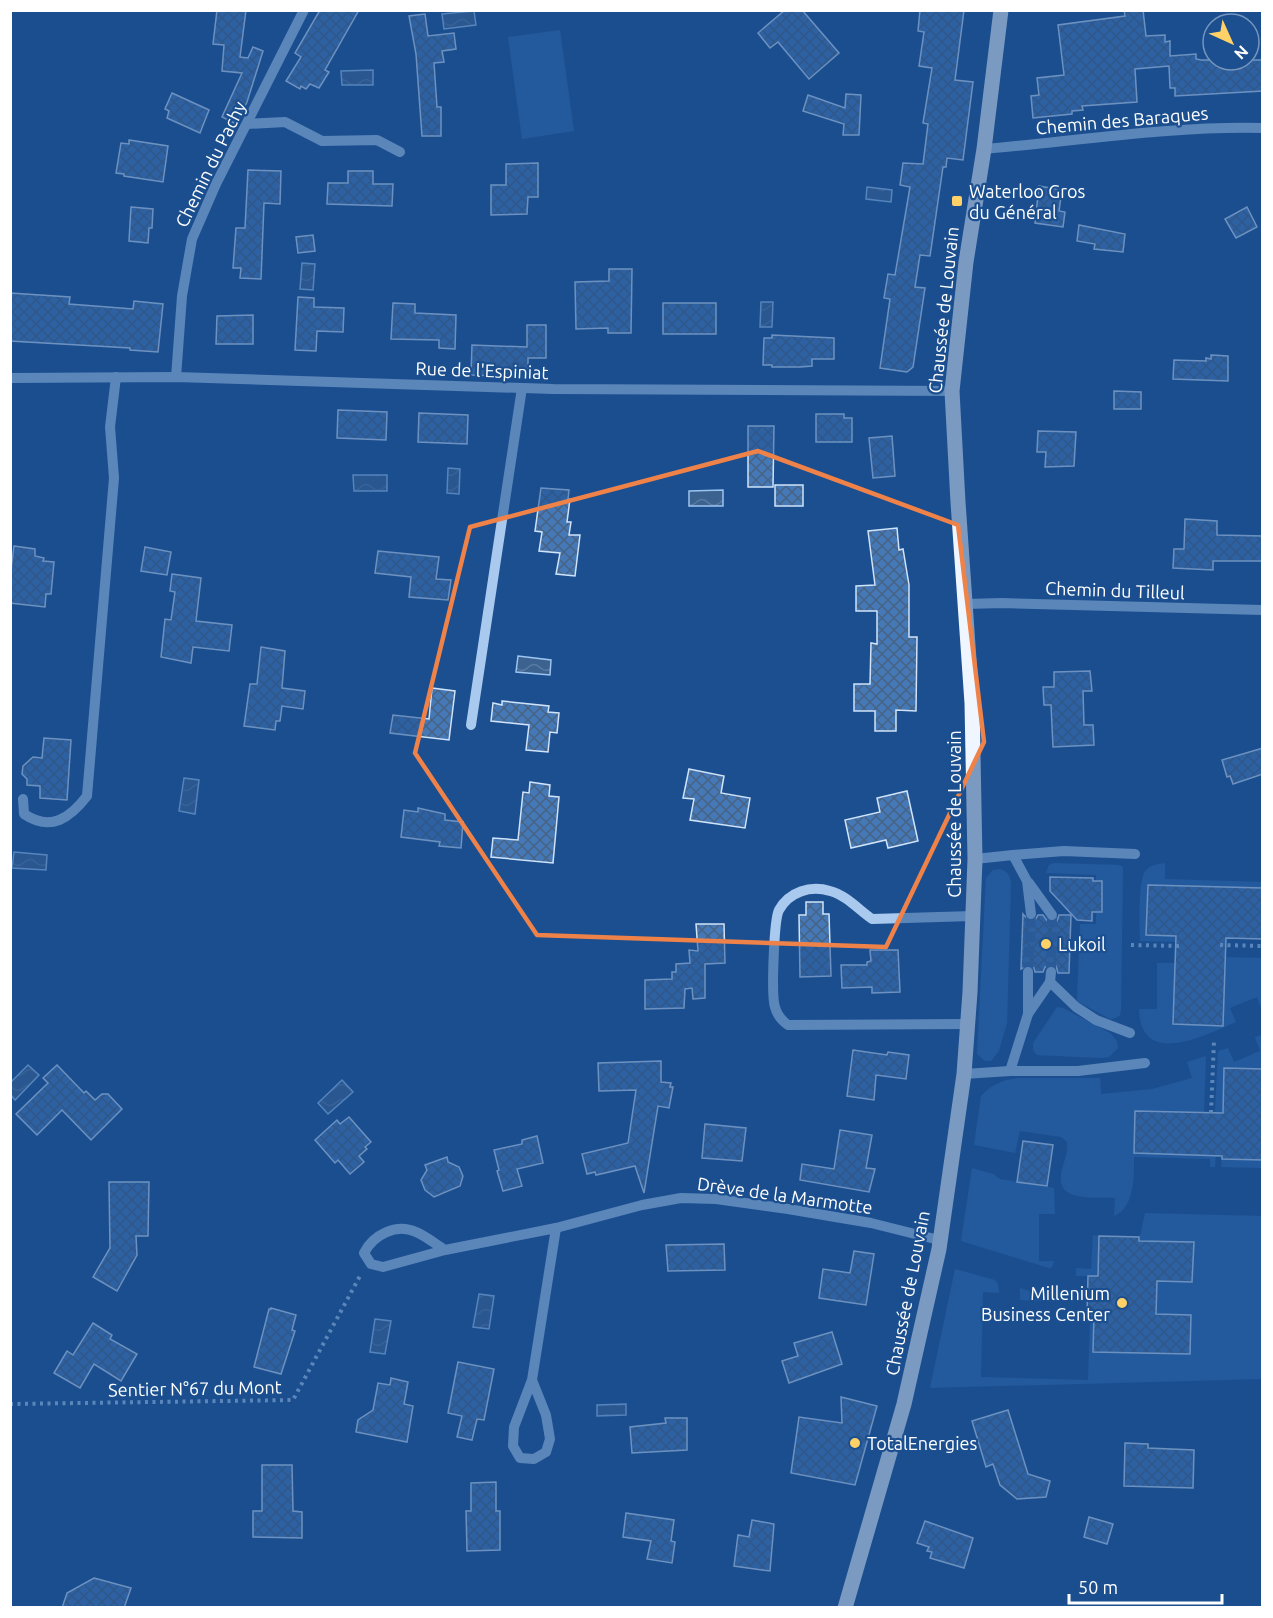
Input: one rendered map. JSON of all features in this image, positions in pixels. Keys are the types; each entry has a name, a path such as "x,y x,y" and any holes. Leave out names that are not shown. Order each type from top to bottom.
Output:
{"main road":[{"name":"Chaussée de Louvain","path":"845,1608 904,1404 939,1249 964,1074 975,859 972,703 952,391 966,262 984,149 1001,10"}],"street":[{"name":"Chemin du Pachy","path":"176,377 182,296 192,239 216,184 304,10"},
{"path":"247,124 285,122 322,141 377,140 400,152"},
{"name":"Chemin des Baraques","path":"984,149 1178,131 1263,128"},
{"path":"23,799 24,814 33,819 57,822 70,815 87,796 114,478 110,427 116,377"},
{"name":"Rue de l'Espiniat","path":"10,378 176,377 522,388 952,391"},
{"path":"471,725 522,388"},
{"name":"Chemin du Tilleul","path":"966,604 1263,610"},
{"path":"975,859 1064,851 1135,854"},
{"path":"1013,855 1027,881 1052,915"},
{"path":"1027,881 1031,914"},
{"path":"968,1024 788,1025 780,1019 774,1005 777,913 786,899 804,889 830,890 845,897 872,919 973,916"},
{"path":"1028,972 1028,1014"},
{"path":"1010,1071 1028,1014 1050,977 1076,1007 1095,1020 1130,1033"},
{"path":"964,1074 1078,1071 1145,1063"},
{"name":"Drève de la Marmotte","path":"369,1261 371,1264 383,1267 445,1250 556,1228 642,1205 681,1198 716,1199 871,1223 939,1240"},
{"path":"532,1380 546,1416 550,1439 546,1452 534,1459 520,1458 513,1446 514,1427 532,1380 556,1228"},
{"path":"369,1261 364,1253 369,1243 382,1233 396,1230 415,1231 445,1250"}],"path":[{"path":"1131,945 1180,946"},
{"path":"1220,945 1263,945"},
{"path":"1211,1113 1214,1041"},
{"name":"Sentier N°67 du Mont","path":"10,1404 293,1400 369,1261"},
{"path":"1065,1291 1088,1292"}],"highlighted area":[{"path":"758,451 958,525 984,742 886,947 537,935 415,753 470,527"}],"shaded area":[{"path":"560,30 574,131 522,139 508,37"},
{"path":"1054,863 1123,867 1121,1010 1120,1015 1116,1018 1110,1019 1077,1001 1080,924 1096,924 1096,875 1046,873 1049,865"},
{"path":"1165,863 1165,879 1262,882 1262,888 1148,885 1147,935 1181,936 1180,942 1140,941 1142,879 1146,870 1156,864"},
{"path":"999,869 1008,873 1011,883 1007,1023 999,1051 991,1061 985,1061 977,1054 986,878 993,870"},
{"path":"1226,957 1262,958 1262,1011 1257,997 1230,1008 1236,1022 1208,1034 1177,1043 1162,1043 1151,1038 1142,1027 1139,1009 1157,1009 1157,963 1175,963 1173,1024 1223,1026"},
{"path":"1057,1007 1110,1033 1117,1041 1118,1048 1109,1057 1100,1058 1037,1055 1033,1050 1033,1043"},
{"path":"1262,1035 1262,1069 1224,1069 1223,1113 1215,1113 1218,1051 1228,1048 1234,1062 1260,1051 1255,1037"},
{"path":"1206,1056 1204,1113 1135,1111 1134,1152 1216,1153 1215,1167 1210,1167 1210,1159 1134,1157 1130,1198 1121,1212 1114,1216 1115,1198 1082,1197 1067,1192 1063,1187 1061,1175 1067,1142 1061,1137 1020,1131 1015,1153 974,1145 981,1096 1002,1082 1017,1078 1100,1078 1101,1094 1152,1089 1192,1078 1187,1062"},
{"path":"1222,1159 1262,1160 1262,1168 1221,1167"},
{"path":"972,1168 993,1174 1000,1179 1054,1188 1055,1214 1039,1214 1039,1261 1054,1261 1052,1267 961,1241"},
{"path":"1145,1213 1262,1216 1262,1379 930,1388 955,1269 995,1280 998,1284 999,1293 983,1292 981,1377 1088,1380 1090,1323 1075,1322 1075,1314 1094,1315 1093,1352 1190,1354 1191,1315 1156,1314 1157,1281 1192,1282 1194,1242 1139,1241"},
{"path":"1093,1235 1099,1236 1098,1276 1076,1276 1076,1268 1091,1269"},
{"path":"1020,1288 1054,1299 1054,1302 1020,1300"}],"water":[{"path":"474,11 476,25 444,29 442,14"},
{"path":"373,70 373,85 342,85 341,71"},
{"path":"867,187 892,190 891,202 866,199"},
{"path":"302,263 315,264 313,290 300,289"},
{"path":"761,302 773,302 772,327 760,327"},
{"path":"448,468 460,469 459,494 447,493"},
{"path":"353,475 387,475 387,491 354,491"},
{"path":"723,490 723,506 689,506 689,491"},
{"path":"518,656 551,660 550,675 516,672"},
{"path":"184,778 199,780 195,814 179,811"},
{"path":"14,852 47,855 46,870 12,868"},
{"path":"28,1065 39,1075 15,1100 11,1095 11,1082"},
{"path":"342,1080 353,1092 328,1114 318,1103"},
{"path":"479,1294 494,1296 489,1329 473,1327"},
{"path":"375,1319 391,1321 385,1354 370,1352"},
{"path":"626,1404 626,1415 597,1416 597,1405"}],"building":[{"path":"217,10 246,10 240,57 248,58 253,47 263,51 247,102 236,124 222,117 242,73 222,71 224,45 213,44"},
{"path":"320,10 359,10 325,70 329,72 319,88 310,84 306,89 301,86 300,89 286,81 301,57 295,53"},
{"path":"785,10 802,10 839,53 809,79 778,42 770,48 758,33"},
{"path":"920,10 964,10 955,80 973,82 963,160 947,158 946,167 943,167 930,256 920,255 915,287 925,288 913,367 907,372 880,368 890,299 884,298 888,274 895,275 910,187 900,185 903,163 923,164 928,124 923,123 932,68 919,66 924,32 918,31"},
{"path":"1124,10 1143,10 1146,36 1165,35 1165,42 1170,41 1170,56 1196,54 1196,59 1201,60 1201,72 1261,72 1261,60 1263,60 1263,91 1175,96 1175,88 1170,88 1169,66 1135,69 1137,102 1082,106 1083,110 1072,111 1072,114 1033,118 1031,96 1039,95 1037,78 1064,75 1058,25 1125,16"},
{"path":"425,14 428,36 454,33 456,49 442,51 444,62 434,63 437,107 441,107 441,136 422,136 416,54 409,16"},
{"path":"172,93 209,110 200,133 167,118 169,111 165,109"},
{"path":"846,94 861,95 859,135 843,135 844,124 803,111 808,95 845,108"},
{"path":"129,140 168,146 163,182 116,173 121,143 129,144"},
{"path":"538,163 538,197 528,197 527,214 491,215 491,185 506,185 506,164"},
{"path":"248,170 281,171 280,204 264,203 261,279 240,278 241,268 233,268 236,228 245,228"},
{"path":"348,171 373,171 373,184 393,184 392,206 327,204 328,183 348,183"},
{"path":"1039,186 1062,190 1059,211 1065,212 1063,227 1035,223"},
{"path":"131,207 153,209 148,243 129,241"},
{"path":"1247,207 1257,227 1236,238 1225,219"},
{"path":"1079,225 1125,234 1123,252 1094,249 1095,244 1077,241"},
{"path":"313,235 315,251 298,253 296,237"},
{"path":"609,269 632,269 631,333 608,333 608,328 576,329 575,282 609,281"},
{"path":"10,293 70,297 69,304 133,309 134,301 163,304 158,352 130,350 130,348 10,341"},
{"path":"298,297 314,298 314,307 344,308 343,332 317,331 316,351 295,350"},
{"path":"393,303 415,304 415,313 456,315 455,349 439,348 439,340 391,339"},
{"path":"663,303 716,303 716,334 663,334"},
{"path":"253,315 253,344 216,344 217,316"},
{"path":"527,325 546,325 546,358 528,358 528,377 471,375 472,345 527,347"},
{"path":"772,335 834,338 834,359 812,359 812,366 772,367 772,365 763,365 764,338 772,338"},
{"path":"1211,355 1228,356 1228,381 1173,379 1174,360 1206,361 1206,358 1211,359"},
{"path":"1114,391 1141,392 1141,409 1114,409"},
{"path":"338,410 387,412 386,440 337,438"},
{"path":"419,413 468,415 467,444 418,442"},
{"path":"816,414 844,414 844,418 852,418 852,442 816,442"},
{"path":"748,426 774,426 773,487 748,487"},
{"path":"1038,431 1076,432 1074,466 1045,467 1046,452 1037,452"},
{"path":"892,436 895,476 873,478 869,438"},
{"path":"775,485 803,485 803,506 775,506"},
{"path":"541,488 569,490 567,522 571,522 569,535 580,535 575,576 556,574 560,553 539,551 542,532 535,531"},
{"path":"1185,519 1217,521 1217,535 1263,536 1263,561 1213,561 1213,570 1173,568 1174,549 1184,549"},
{"path":"897,528 899,550 903,549 909,585 909,637 917,637 916,711 896,710 896,731 875,731 875,711 854,711 854,684 870,684 871,643 877,644 877,611 856,611 856,586 875,585 868,531"},
{"path":"14,546 35,549 35,556 44,558 43,561 54,562 51,594 46,594 45,607 10,603"},
{"path":"145,547 171,552 167,575 141,571"},
{"path":"378,551 439,557 436,579 451,580 448,600 409,597 411,577 375,573"},
{"path":"172,574 201,578 196,621 232,625 229,651 193,647 191,663 161,657 165,619 171,620 175,592 170,591"},
{"path":"261,647 285,651 282,688 305,691 303,709 282,706 280,721 276,721 275,730 244,726 250,684 257,684"},
{"path":"1090,671 1092,691 1083,691 1084,725 1093,725 1094,745 1053,747 1051,705 1044,705 1043,687 1054,687 1054,672"},
{"path":"432,688 455,691 449,740 390,733 393,715 429,719"},
{"path":"502,701 549,706 548,712 559,713 557,733 550,732 548,752 526,750 529,725 491,721 493,703 502,705"},
{"path":"44,738 71,740 67,800 40,798 40,786 27,785 27,779 22,774 23,766 33,757 42,758"},
{"path":"1263,748 1263,774 1233,784 1230,776 1227,777 1222,760"},
{"path":"689,769 724,776 721,793 750,798 745,828 690,820 694,799 683,798"},
{"path":"530,782 550,785 549,796 559,797 553,863 491,857 493,838 518,840 523,792 529,793"},
{"path":"907,791 918,841 888,848 886,840 851,848 845,820 880,812 877,798"},
{"path":"418,808 445,814 445,820 463,822 461,848 439,846 440,842 401,837 404,810 418,812"},
{"path":"1050,877 1093,878 1093,881 1102,881 1102,912 1092,912 1092,921 1077,920 1050,891"},
{"path":"1148,885 1263,888 1263,939 1226,938 1223,1026 1173,1024 1176,936 1146,935"},
{"path":"806,902 823,902 823,914 829,914 831,976 800,977 799,915 806,915"},
{"name":"Lukoil","path":"1023,914 1029,921 1035,920 1038,915 1043,915 1048,922 1057,921 1059,915 1071,915 1069,973 1058,973 1056,966 1051,965 1045,967 1043,972 1035,972 1034,968 1029,965 1021,969"},
{"path":"696,924 724,924 725,963 705,964 705,998 693,999 692,988 685,989 684,1008 645,1009 645,980 672,979 672,972 676,972 676,964 690,963 689,950 698,951"},
{"path":"870,950 898,950 900,992 872,993 872,987 842,988 841,965 867,965 867,962 871,961"},
{"path":"853,1050 887,1055 888,1052 909,1055 906,1079 876,1075 874,1100 847,1096"},
{"path":"661,1061 661,1082 671,1083 670,1087 673,1087 669,1108 658,1106 644,1193 635,1166 596,1175 595,1172 587,1174 582,1154 628,1143 636,1090 599,1091 598,1063"},
{"path":"57,1065 84,1093 86,1091 95,1100 102,1094 108,1094 122,1109 91,1140 62,1110 37,1135 16,1114 48,1083 43,1078"},
{"path":"1224,1068 1263,1069 1263,1160 1134,1153 1135,1111 1223,1113"},
{"path":"349,1117 371,1142 359,1156 364,1162 350,1174 338,1160 335,1163 315,1140 337,1120 340,1124"},
{"path":"705,1124 746,1128 742,1161 702,1158"},
{"path":"840,1130 872,1135 866,1168 875,1169 869,1192 800,1180 802,1164 834,1169"},
{"path":"537,1136 543,1163 517,1169 522,1186 503,1191 494,1150 522,1144 522,1140"},
{"path":"1023,1141 1053,1145 1047,1186 1017,1182"},
{"path":"447,1157 448,1162 459,1167 463,1176 460,1186 434,1197 425,1190 421,1180 427,1170 425,1165"},
{"path":"109,1182 149,1182 148,1236 136,1236 137,1255 117,1291 93,1277 110,1248"},
{"name":"Millenium Business Center","path":"1099,1236 1139,1237 1139,1241 1194,1242 1192,1282 1157,1281 1156,1314 1191,1315 1190,1354 1093,1352 1094,1315 1087,1315 1088,1276 1098,1276"},
{"path":"724,1244 725,1270 668,1271 666,1245"},
{"path":"854,1251 874,1254 866,1305 819,1298 823,1269 850,1273"},
{"path":"271,1308 296,1315 292,1330 295,1331 281,1374 254,1367"},
{"path":"93,1323 112,1335 110,1339 137,1354 121,1381 94,1364 80,1388 54,1373 67,1351 73,1355"},
{"path":"832,1332 842,1364 789,1383 782,1361 798,1356 794,1343"},
{"path":"458,1362 494,1369 484,1420 477,1419 472,1440 457,1437 462,1416 448,1413"},
{"path":"391,1378 408,1382 404,1404 413,1406 407,1442 356,1432 358,1420 373,1410 378,1383 390,1385"},
{"path":"841,1397 877,1406 855,1485 791,1473 799,1417 842,1423"},
{"path":"1008,1410 1028,1474 1050,1481 1046,1497 1017,1499 1000,1485 993,1464 986,1467 972,1421"},
{"path":"665,1418 687,1418 687,1450 632,1453 630,1427 666,1423"},
{"path":"1125,1443 1148,1444 1148,1448 1194,1450 1193,1488 1124,1486"},
{"path":"262,1465 292,1465 293,1511 302,1512 302,1538 253,1537 253,1511 262,1511"},
{"path":"496,1482 496,1511 500,1511 500,1550 467,1551 466,1511 471,1511 471,1483"},
{"path":"626,1513 674,1520 671,1541 675,1542 672,1563 647,1559 651,1541 623,1537"},
{"path":"1089,1517 1113,1524 1107,1544 1084,1537"},
{"path":"752,1520 774,1524 770,1571 734,1566 738,1535 749,1537"},
{"path":"925,1521 973,1538 964,1568 930,1558 932,1552 927,1551 929,1547 917,1543"},
{"path":"94,1578 131,1588 124,1608 62,1608 67,1593"}],"tunnel":[{"path":"1028,972 1031,914"},
{"path":"1051,972 1052,915"}],"place":[{"name":"Waterloo Gros du Général","path":"957,201"},
{"name":"Lukoil","path":"1046,944"},
{"name":"Millenium Business Center","path":"1122,1303"},
{"name":"TotalEnergies","path":"855,1443"}]}
